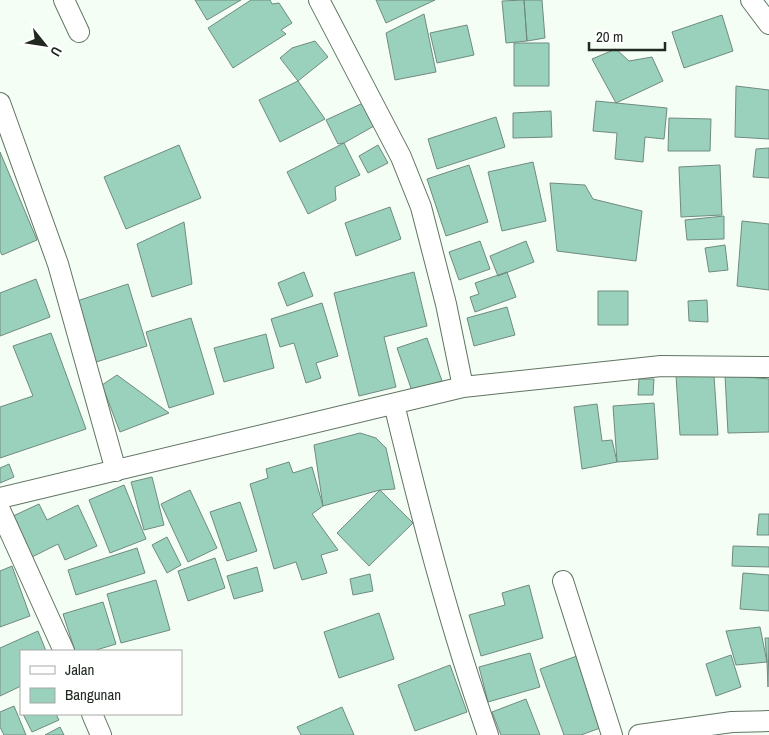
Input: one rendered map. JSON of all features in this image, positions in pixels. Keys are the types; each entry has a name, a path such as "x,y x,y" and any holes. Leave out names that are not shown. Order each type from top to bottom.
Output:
{"street":[{"path":"64,0 78,32"},
{"path":"318,0 401,157 421,207 446,304 463,387"},
{"path":"751,0 769,24"},
{"path":"0,103 58,264 116,471"},
{"path":"0,498 463,387 661,366 769,366"},
{"path":"394,404 428,538 466,671 488,735"},
{"path":"0,510 64,650"},
{"path":"563,581 612,735"},
{"path":"92,715 101,735"},
{"path":"639,735 732,722 769,721"}],"building":[{"path":"195,0 241,0 207,20"},
{"path":"251,0 270,0 272,4 279,3 292,23 281,30 286,34 233,68 208,28"},
{"path":"376,0 435,0 386,23"},
{"path":"524,0 542,0 545,38 527,41"},
{"path":"524,0 527,41 506,43 502,1"},
{"path":"424,14 436,72 395,80 386,33"},
{"path":"722,15 733,51 684,68 672,32"},
{"path":"467,25 474,55 437,63 430,33"},
{"path":"315,41 328,57 298,81 280,58 292,48"},
{"path":"514,43 549,43 549,86 514,86"},
{"path":"616,49 629,61 652,57 663,81 616,103 592,59"},
{"path":"298,81 325,119 280,142 259,100"},
{"path":"736,86 769,90 769,139 735,137"},
{"path":"596,101 667,108 664,139 645,137 643,162 615,159 617,133 593,131"},
{"path":"363,103 374,126 344,143 338,144 326,120"},
{"path":"551,111 552,137 513,138 513,113"},
{"path":"496,117 505,147 437,169 428,139"},
{"path":"669,118 711,119 710,151 668,151"},
{"path":"344,143 360,175 335,187 336,200 308,214 287,172"},
{"path":"179,145 201,198 126,229 104,177"},
{"path":"378,145 388,163 368,173 359,156"},
{"path":"769,148 769,178 753,177 756,149"},
{"path":"0,152 37,240 2,255 0,251"},
{"path":"533,162 546,221 502,231 488,172"},
{"path":"469,165 488,222 446,236 427,179"},
{"path":"720,165 722,215 681,217 679,167"},
{"path":"550,183 585,185 593,199 642,211 636,261 557,251"},
{"path":"390,207 401,239 356,256 345,223"},
{"path":"724,216 724,239 687,240 685,220"},
{"path":"742,221 769,224 769,290 737,286"},
{"path":"184,222 192,284 152,297 137,244"},
{"path":"480,241 490,269 459,280 449,252"},
{"path":"526,241 534,262 498,276 490,256"},
{"path":"725,245 728,270 709,272 705,248"},
{"path":"304,272 313,296 287,306 278,283"},
{"path":"414,272 427,326 384,337 396,387 359,396 334,293"},
{"path":"507,272 516,297 475,312 470,297 479,294 475,283"},
{"path":"36,279 50,317 0,336 0,293"},
{"path":"128,284 147,346 93,363 74,302"},
{"path":"598,291 628,291 628,325 598,325"},
{"path":"707,300 708,322 689,321 688,301"},
{"path":"322,303 338,356 316,363 321,378 306,383 294,343 280,347 271,319"},
{"path":"507,307 515,335 474,346 467,318"},
{"path":"191,318 214,394 169,408 146,332"},
{"path":"51,333 86,429 0,458 0,407 33,396 13,346"},
{"path":"266,334 274,368 224,382 214,348"},
{"path":"427,338 442,381 412,391 397,348"},
{"path":"117,375 169,413 120,432 102,385"},
{"path":"725,375 769,379 769,432 728,433"},
{"path":"676,376 714,376 718,435 680,435"},
{"path":"639,379 654,379 653,395 638,395"},
{"path":"654,403 658,459 617,462 613,406"},
{"path":"597,404 602,441 612,440 617,462 582,469 574,407"},
{"path":"360,433 376,438 386,448 395,489 380,490 323,506 314,445"},
{"path":"289,462 293,473 312,467 323,506 312,514 338,550 321,555 327,573 302,580 296,562 274,569 250,484 268,478 266,469"},
{"path":"9,464 14,477 0,483 0,468"},
{"path":"152,477 164,525 144,530 131,482"},
{"path":"124,485 146,539 110,553 89,500"},
{"path":"190,490 217,548 188,562 161,504"},
{"path":"380,490 413,523 369,566 337,533"},
{"path":"240,502 257,551 227,561 210,512"},
{"path":"39,504 47,520 78,505 97,546 65,560 58,544 30,558 11,517"},
{"path":"759,514 769,514 769,535 757,535"},
{"path":"167,537 181,565 167,573 152,545"},
{"path":"733,546 769,547 769,567 732,566"},
{"path":"137,548 145,573 76,595 68,570"},
{"path":"215,558 225,588 188,601 178,571"},
{"path":"12,566 30,616 0,627 0,571"},
{"path":"257,567 263,591 234,599 227,576"},
{"path":"743,573 769,575 769,611 740,609"},
{"path":"370,574 373,591 353,595 350,579"},
{"path":"156,580 170,630 121,643 107,594"},
{"path":"529,585 543,638 481,656 469,615 505,605 502,593"},
{"path":"103,602 116,644 96,650 75,650 63,614"},
{"path":"379,613 394,659 339,678 324,632"},
{"path":"760,627 767,662 736,665 726,631"},
{"path":"38,631 46,650 20,650 20,686 0,696 0,648"},
{"path":"765,638 769,638 768,687 767,662"},
{"path":"530,653 540,687 488,702 479,667"},
{"path":"731,655 741,687 716,696 706,664"},
{"path":"577,656 603,727 581,735 564,735 540,669"},
{"path":"450,665 467,712 415,731 398,685"},
{"path":"526,699 540,735 501,735 492,712"},
{"path":"14,706 26,735 4,735 0,727 0,712"},
{"path":"342,707 354,735 301,735 297,727"},
{"path":"24,715 56,715 59,720 32,732"},
{"path":"60,727 64,735 45,735"}]}
